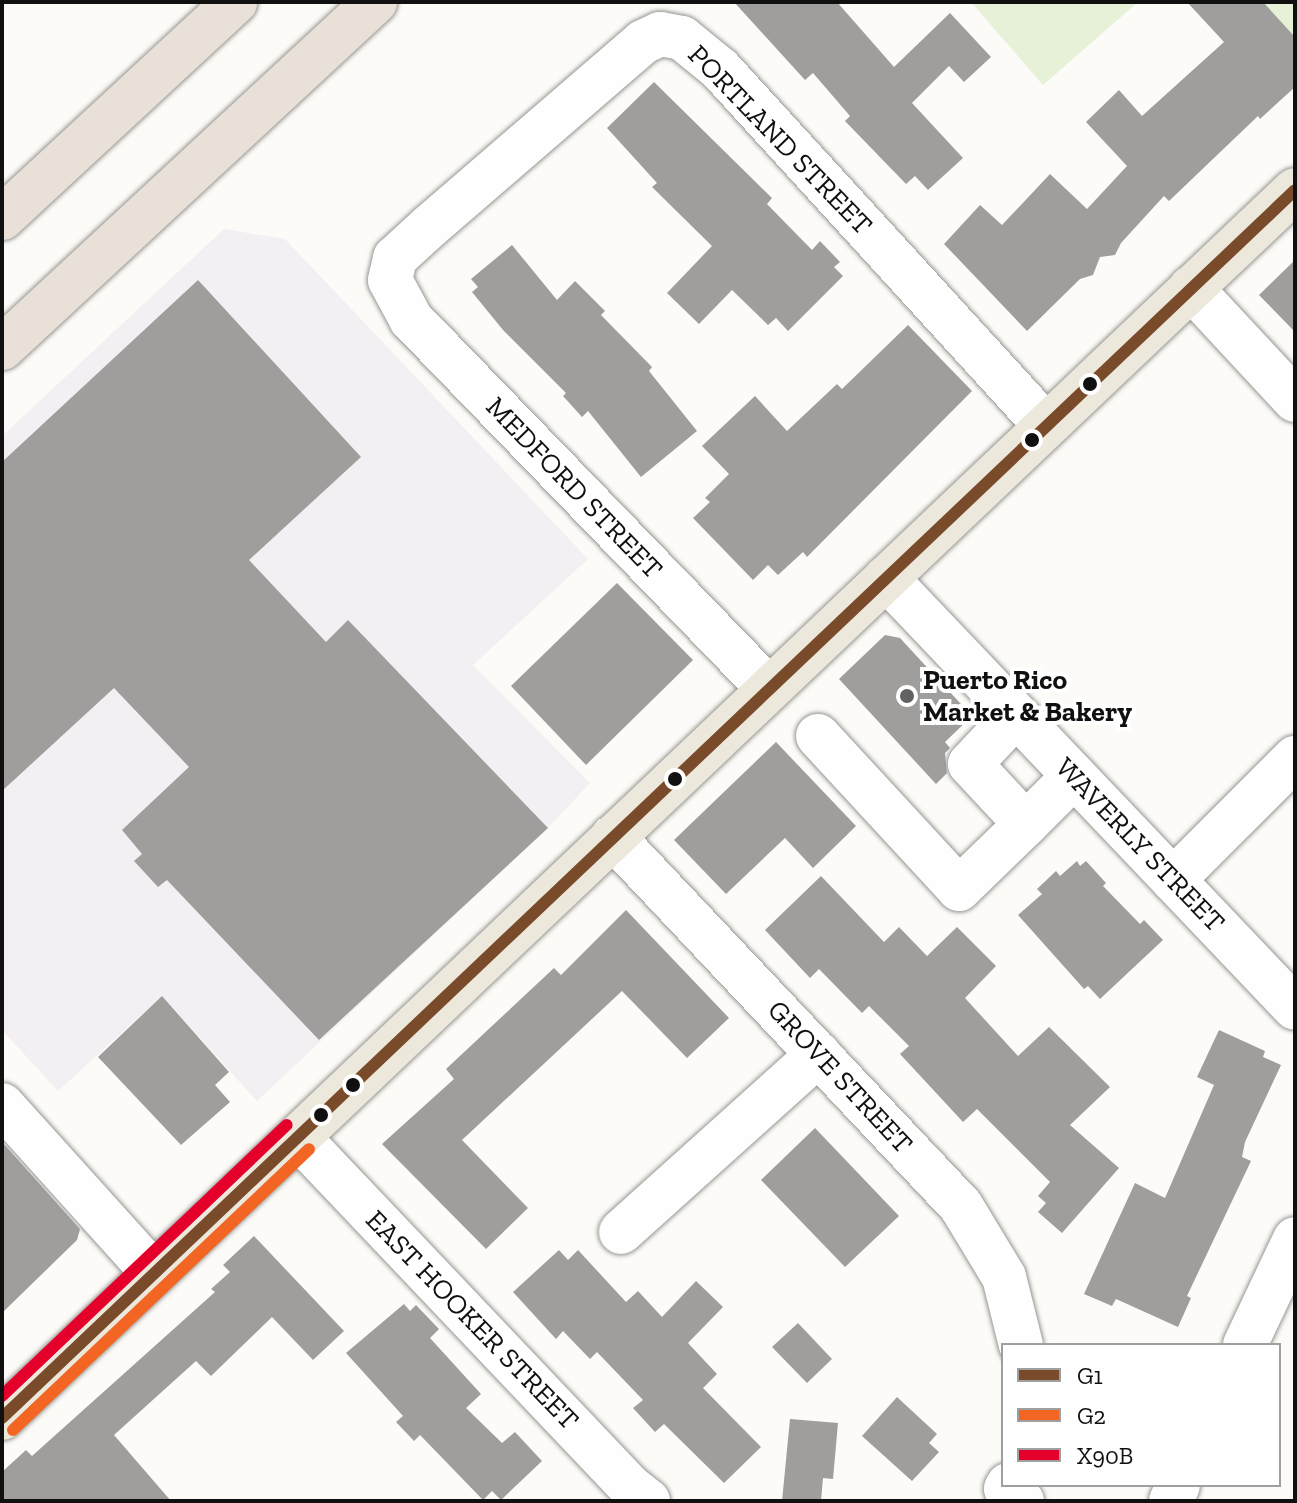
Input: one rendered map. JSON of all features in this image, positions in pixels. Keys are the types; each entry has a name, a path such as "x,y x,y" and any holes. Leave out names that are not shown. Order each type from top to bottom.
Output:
{"highway":[{"path":"2,218 235,2"},
{"path":"2,348 375,2"}],"main road":[{"path":"2,1418 1295,190"}],"street":[{"name":"PORTLAND STREET","path":"390,280 395,258 643,42 660,34 682,38 720,69 1046,426"},
{"name":"MEDFORD STREET","path":"390,280 411,319 769,689"},
{"path":"1191,288 1295,400"},
{"name":"WAVERLY STREET","path":"886,578 1295,1008"},
{"path":"1016,715 970,764 1026,824"},
{"path":"818,736 959,889 1074,776"},
{"path":"1173,880 1295,758"},
{"name":"GROVE STREET","path":"613,837 961,1206 1004,1277 1020,1343"},
{"path":"621,1232 819,1054"},
{"path":"2,1105 154,1274"},
{"name":"EAST HOOKER STREET","path":"298,1137 629,1486 648,1501"},
{"path":"1246,1343 1295,1239"}],"shaded area":[{"path":"224,229 285,239 588,559 473,665 590,783 548,828 257,1101 162,996 58,1091 2,1030 2,436"}],"green space":[{"path":"971,2 1138,2 1043,85"},
{"path":"1256,2 1295,2 1295,44"}],"building":[{"path":"734,2 837,2 894,67 950,13 991,57 964,82 949,66 912,103 963,158 928,190 915,176 906,184 845,121 850,116 813,73 805,80"},
{"path":"1187,2 1263,2 1295,37 1295,87 1260,119 1258,116 1169,201 1164,196 1121,243 1115,255 1100,257 1093,275 1080,279 1027,331 944,244 980,205 1002,225 1050,174 1087,209 1127,166 1086,122 1119,90 1142,116 1224,42"},
{"path":"654,82 772,198 767,204 812,250 820,241 840,262 834,267 843,276 788,331 776,318 768,325 732,290 699,324 667,293 712,246 652,187 657,183 607,128"},
{"path":"512,245 557,300 575,281 605,311 601,315 652,367 649,371 697,431 641,477 588,411 582,417 563,396 566,393 503,330 472,292 478,287 471,279"},
{"path":"1295,260 1295,332 1259,295"},
{"path":"198,280 361,457 249,560 326,642 348,620 548,828 319,1040 167,880 158,887 134,861 142,854 122,830 189,767 114,688 2,791 2,462"},
{"path":"908,325 972,391 807,557 803,552 778,575 768,565 753,580 693,518 710,502 705,498 729,474 702,446 755,396 787,431 837,384 842,389"},
{"path":"617,583 693,660 586,765 511,686"},
{"path":"885,635 900,638 972,716 945,742 950,748 945,753 947,773 936,784 839,679"},
{"path":"776,742 856,826 813,868 785,838 726,894 674,840"},
{"path":"1077,861 1080,866 1086,861 1106,883 1103,886 1140,924 1144,920 1163,940 1100,999 1088,986 1084,989 1018,915 1042,894 1037,889 1056,871 1060,876"},
{"path":"821,876 884,942 899,927 927,956 957,927 996,966 965,998 1018,1056 1049,1027 1110,1087 1070,1125 1119,1168 1062,1233 1038,1212 1046,1203 1038,1196 1050,1182 977,1109 963,1122 900,1054 909,1046 869,1006 862,1013 819,969 810,978 765,930"},
{"path":"626,910 729,1018 687,1058 622,991 462,1140 528,1208 486,1249 382,1144 454,1079 446,1069 554,968 561,975"},
{"path":"162,996 229,1072 215,1085 230,1102 181,1145 98,1057"},
{"path":"1219,1030 1265,1051 1263,1057 1281,1065 1245,1142 1242,1157 1251,1161 1187,1296 1191,1298 1178,1327 1116,1299 1112,1306 1084,1294 1135,1183 1165,1198 1214,1085 1197,1077"},
{"path":"815,1128 899,1216 845,1267 761,1180"},
{"path":"2,1142 80,1229 77,1240 2,1313"},
{"path":"254,1236 344,1331 313,1360 272,1317 211,1376 196,1361 114,1435 171,1501 2,1501 2,1472 26,1450 32,1456 215,1292 211,1289 230,1272 223,1265"},
{"path":"559,1250 568,1260 578,1250 626,1302 638,1291 662,1317 696,1281 723,1307 688,1343 717,1374 703,1388 761,1447 724,1483 664,1424 655,1432 633,1408 643,1400 597,1352 590,1359 563,1331 556,1339 513,1292"},
{"path":"404,1304 410,1311 416,1305 439,1329 430,1338 481,1394 466,1408 502,1443 515,1432 542,1461 501,1500 492,1491 483,1500 420,1435 414,1441 396,1422 403,1416 346,1353"},
{"path":"798,1323 832,1359 807,1383 772,1347"},
{"path":"897,1397 937,1434 929,1443 939,1452 912,1481 862,1436"},
{"path":"790,1419 838,1423 833,1479 823,1478 821,1501 782,1501"}],"transit line":[{"name":"G1","path":"2,1418 1295,190"},
{"name":"X90B","path":"2,1396 287,1125"},
{"name":"G2","path":"13,1430 309,1149"}],"place":[{"name":"Puerto Rico Market & Bakery","path":"907,696"}]}
